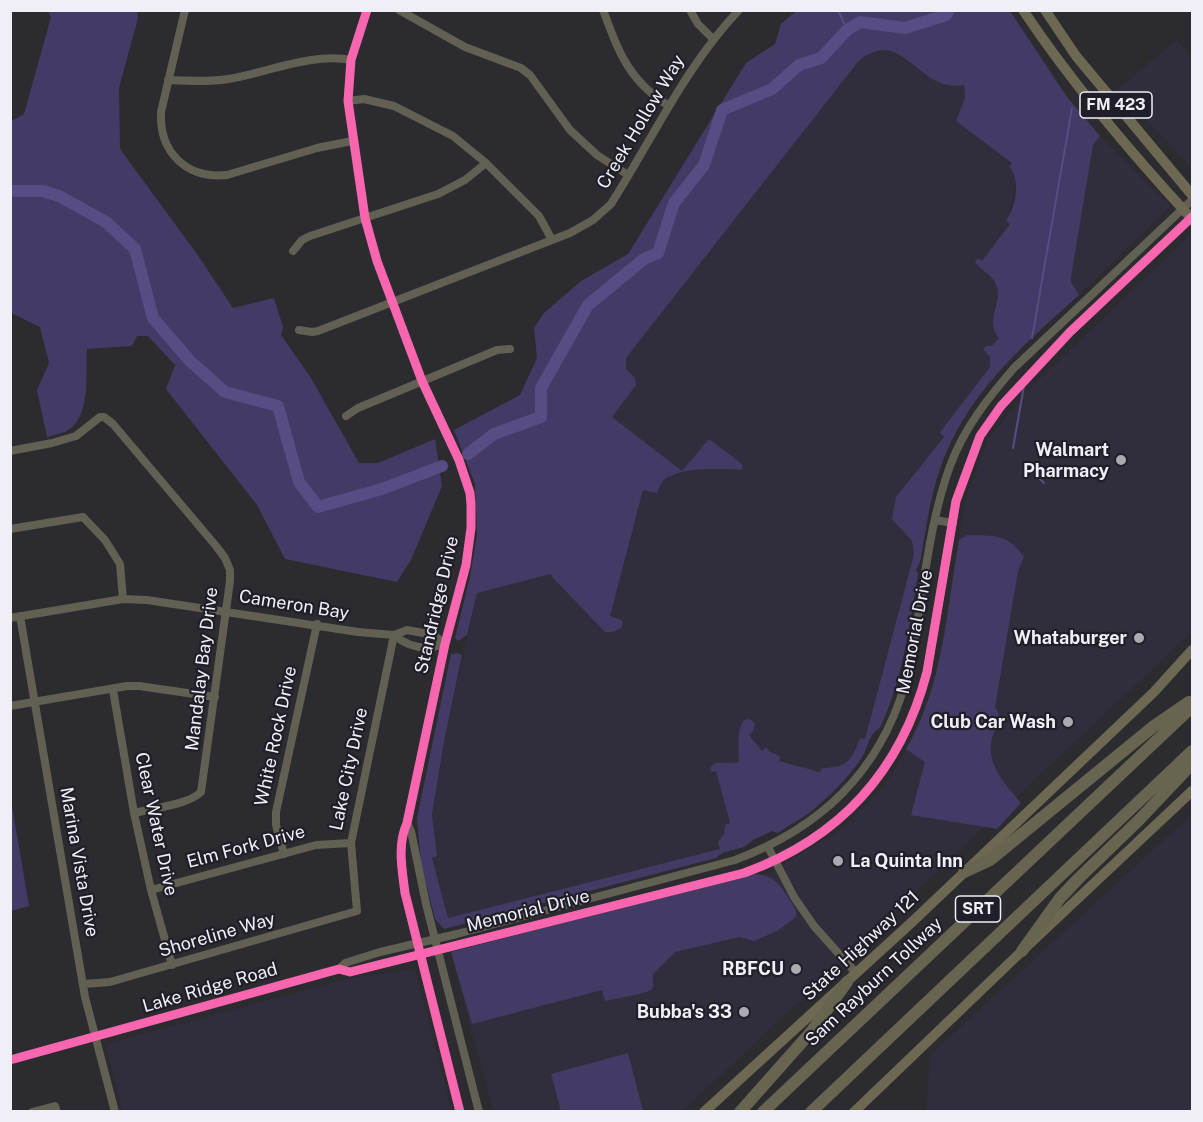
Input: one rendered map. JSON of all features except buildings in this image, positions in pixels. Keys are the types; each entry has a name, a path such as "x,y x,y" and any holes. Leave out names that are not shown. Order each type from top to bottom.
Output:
{"highway":[{"path":"964,872 990,860 1154,726 1192,699"},
{"name":"Sam Rayburn Tollway","path":"764,1112 1192,707"},
{"name":"SRT","path":"811,1112 1192,751"},
{"path":"1022,951 1060,898 1192,764"},
{"path":"740,1112 811,1032 852,978"}],"main road":[{"name":"FM 423","path":"1023,10 1056,60 1093,107 1192,218"},
{"name":"FM 423","path":"1046,10 1076,56 1192,198"},
{"name":"State Highway 121","path":"704,1112 852,978 964,872 1154,692 1192,650"},
{"path":"854,1112 1192,791"}],"street":[{"path":"185,10 160,124 166,146 183,164 197,173 214,177 317,148 352,141"},
{"name":"Standridge Drive","path":"367,10 351,60 348,101 365,218 422,381 459,460 471,504 471,528 466,565 414,782 407,823 402,835 401,861 405,893 460,1112"},
{"path":"399,10 465,47 520,68 530,75 570,130 597,155 628,175"},
{"path":"603,10 614,42 626,66 644,88 669,106"},
{"path":"690,10 698,24 714,39"},
{"name":"Creek Hollow Way","path":"299,330 318,331 393,303 583,227 602,214 611,204 669,106 714,39 739,10"},
{"path":"168,80 214,81 309,62 339,58 351,60"},
{"path":"348,101 364,99 394,106 446,132 486,163 539,216 552,240"},
{"path":"293,251 302,240 310,236 452,188 477,172 486,163"},
{"name":"Memorial Drive","path":"417,944 735,860 768,847 815,819 833,803 863,770 886,732 905,684 935,520 950,464 966,431 988,397 1014,368 1192,198"},
{"name":"Memorial Drive","path":"420,955 744,873 775,861 832,825 858,801 878,778 908,730 920,698 927,672 956,501 980,436 1000,406 1070,332 1192,218"},
{"path":"1089,296 1098,306"},
{"path":"346,416 358,408 497,350 510,349"},
{"name":"Mandalay Bay Drive","path":"10,451 65,440 75,436 100,417 104,417 113,424 225,558 230,570 227,611 201,792 190,799 134,813"},
{"path":"10,529 83,517 105,540 120,564 123,599"},
{"path":"935,520 953,523"},
{"name":"Cameron Bay","path":"10,618 123,599 147,600 358,632 394,635 407,630 434,635 446,644"},
{"name":"Marina Vista Drive","path":"20,616 85,997 115,1112"},
{"name":"White Rock Drive","path":"284,854 277,834 276,812 317,624"},
{"name":"Cameron Bay","path":"394,635 403,643 431,648 446,644"},
{"name":"Lake City Drive","path":"357,911 351,843 394,635"},
{"path":"10,706 127,686 215,697"},
{"name":"Clear Water Drive","path":"113,690 134,813 151,890 172,964"},
{"name":"Standridge Drive","path":"407,823 411,831 424,894 479,1112"},
{"name":"Elm Fork Drive","path":"151,890 316,844 351,843"},
{"path":"768,847 794,897 852,978"},
{"name":"Shoreline Way","path":"84,984 110,982 357,911"},
{"name":"Lake Ridge Road","path":"10,1060 339,969 345,963 417,944"},
{"name":"Lake Ridge Road","path":"339,969 350,972 420,955"},
{"path":"32,1112 56,1109"}],"shaded area":[{"path":"48,11 137,11 138,18 119,88 120,149 197,254 233,308 274,298 283,327 281,335 311,378 359,463 378,463 435,439 442,486 411,560 397,582 285,559 257,505 166,389 175,365 148,336 137,336 132,346 87,349 85,395 80,417 74,426 65,432 47,437 37,390 49,363 40,327 11,313 10,122 24,114 51,17"},
{"path":"796,11 1010,11 1067,97 1100,136 1093,145 1071,277 1071,282 1079,295 997,374 963,420 950,445 933,494 920,562 916,570 918,574 908,633 894,691 880,728 871,738 861,759 837,788 809,813 781,831 777,833 772,831 744,847 722,853 716,858 444,929 435,919 421,863 417,818 451,654 462,655 432,814 437,856 432,858 448,918 720,849 718,842 724,834 725,825 730,823 716,771 711,772 710,768 715,763 739,762 739,735 744,720 749,719 755,723 749,735 762,751 766,747 770,752 780,756 779,761 820,772 822,768 843,764 851,757 860,738 865,739 914,554 912,541 892,519 896,497 944,437 940,432 990,367 990,357 983,349 986,346 992,346 999,338 993,325 997,287 993,279 975,262 978,258 982,261 1010,224 1006,220 1016,194 1015,179 1009,167 1012,163 956,121 965,98 964,85 953,86 935,80 905,58 891,51 880,50 865,56 857,63 626,358 626,369 635,378 636,385 612,417 682,471 709,439 743,465 742,470 713,469 679,473 663,481 657,493 643,490 610,616 623,621 622,627 618,630 605,632 551,574 477,593 467,635 458,641 455,638 470,577 477,535 475,484 454,430 520,395 537,358 534,328 544,313 581,281 628,254 746,63 775,44 781,24"},
{"path":"1177,40 1192,57 1192,169 1117,89"},
{"path":"888,50 895,52 927,77 964,85 965,98 956,118 1013,163 1009,167 1016,179 1009,217 1011,224 982,261 978,258 986,272 997,284 998,292 994,309 999,338 988,354 991,360 990,367 940,432 945,436 896,497 900,529 912,541 914,554 865,739 860,738 854,755 848,761 837,768 822,768 821,772 779,761 779,756 762,751 749,735 739,738 740,763 727,764 716,771 730,823 723,838 718,842 720,849 448,918 432,858 437,856 432,814 444,742 477,593 552,574 553,578 605,632 643,490 661,483 672,475 709,468 682,471 611,417 636,384 635,378 626,369 626,358 862,56","holes":["743,465 742,470 712,468"]},
{"path":"1100,136 1171,206 1079,295 1071,277 1093,145"},
{"path":"1192,233 1192,632 683,1111 493,1111 452,956 771,872 843,828 885,785 915,734 936,676 966,498 988,439 1026,392"},
{"path":"967,535 999,537 1012,544 1024,557 1018,571 995,707 1001,718 991,743 993,764 1021,803 997,829 911,815 925,762 906,749 928,700 936,674 947,621 959,540"},
{"path":"11,800 29,906 10,911"},
{"path":"1192,814 1192,1111 926,1111 930,1055"},
{"path":"751,874 764,875 774,880 794,907 796,917 777,931 754,941 739,937 675,952 653,974 653,986 650,991 605,1001 602,990 472,1024 451,952"},
{"path":"415,969 452,1111 123,1111 105,1044 351,978"},
{"path":"628,1053 643,1111 561,1111 551,1074"}],"waterway":[{"path":"838,10 847,30"},
{"path":"468,454 494,434 541,417 541,388 588,305 644,259 658,253 674,203 704,165 722,110 772,89 799,65 821,58 847,30 860,22 905,28 946,15 949,10"},
{"path":"1032,338 1072,108"},
{"path":"10,191 43,191 59,196 106,222 135,249 153,318 190,361 225,392 278,406 299,482 318,507 382,489 442,466"},
{"path":"1013,448 1024,386"},
{"path":"1032,471 1044,483"}],"cycle path":[{"path":"367,10 351,60 348,101 365,218 377,261 422,381 459,460 470,493 471,504 471,528 466,565 445,644 401,848 405,893 460,1112"},
{"path":"10,1060 339,969 350,972 744,873 810,841 838,820 883,770 916,708 927,672 956,501 980,436 1001,406 1070,332 1192,217"}],"place":[{"name":"Walmart Pharmacy","path":"1121,460"},
{"name":"Whataburger","path":"1139,638"},
{"name":"Club Car Wash","path":"1068,722"},
{"name":"La Quinta Inn","path":"838,861"},
{"name":"RBFCU","path":"796,969"},
{"name":"Bubba's 33","path":"744,1012"}]}
